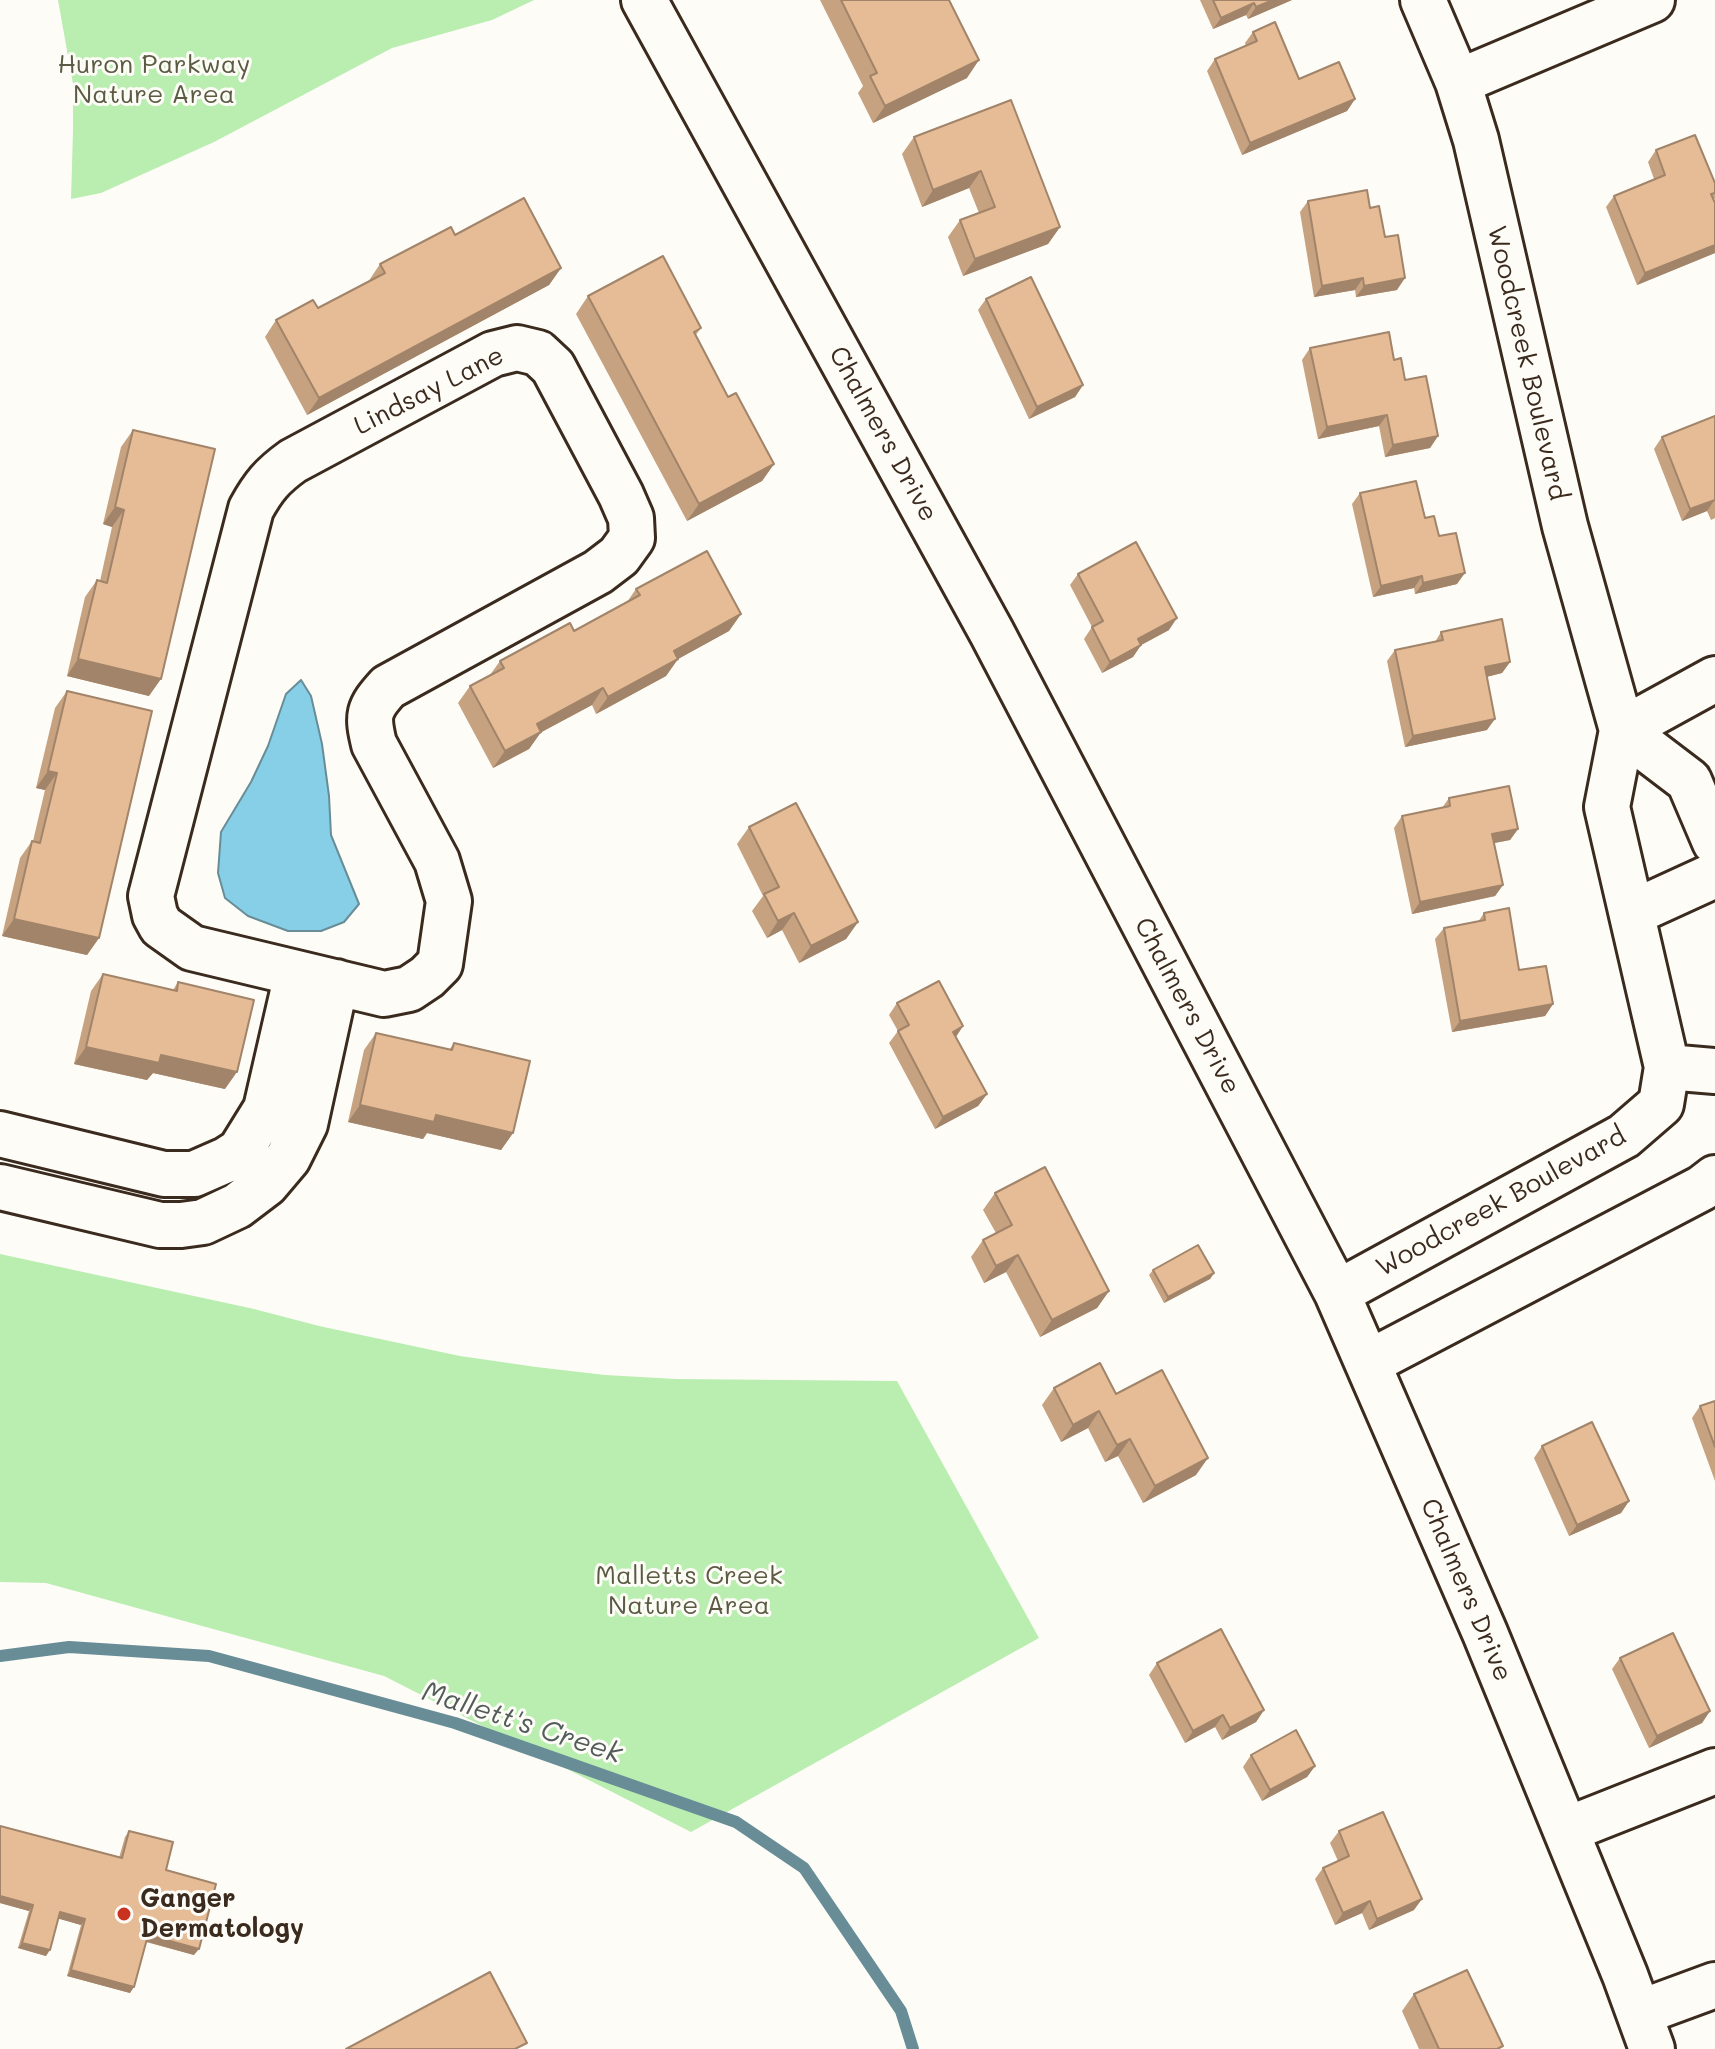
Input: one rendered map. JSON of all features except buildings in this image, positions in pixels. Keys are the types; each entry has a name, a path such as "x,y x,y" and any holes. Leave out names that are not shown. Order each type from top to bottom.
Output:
{"street":[{"name":"Chalmers Drive","path":"644,0 992,633 1337,1293 1485,1633 1646,2031"},
{"name":"Woodcreek Boulevard","path":"1337,1293 1624,1136 1661,1104 1667,1067 1607,807 1622,730 1565,526 1476,140 1458,82 1423,0"},
{"path":"1458,82 1652,0"},
{"name":"Lindsay Lane","path":"517,348 538,353 553,367 621,495 631,518 632,538 619,556 598,572 388,687 373,703 369,723 374,744 437,861 449,901 440,964 409,989 384,994 317,978 192,948 161,926 151,896 251,509 273,475 293,461 493,354 517,348"},
{"path":"1715,679 1622,730 1689,781 1715,842"},
{"path":"1632,913 1715,875"},
{"path":"0,1134 164,1174 194,1174 226,1160 240,1151 266,1109 317,978"},
{"path":"48,1145 18,1191 160,1225 203,1222 237,1206 266,1184 288,1158 305,1124 317,978"},
{"path":"1667,1067 1715,1071"},
{"path":"1368,1363 1688,1196 1715,1178"},
{"path":"1566,1830 1715,1771"},
{"path":"1646,2031 1715,1985"}],"green space":[{"name":"Huron Parkway Nature Area","path":"58,0 534,0 492,20 392,48 214,142 101,193 71,199 73,84"},
{"name":"Malletts Creek Nature Area","path":"0,1254 460,1356 536,1367 676,1379 897,1381 1039,1638 691,1832 384,1676 46,1583 0,1582"}],"water":[{"path":"301,680 311,696 322,744 331,835 359,904 344,922 321,931 288,931 248,916 225,898 218,873 221,832 268,746 286,694"}],"waterway":[{"name":"Mallett's Creek","path":"0,1656 69,1647 209,1656 455,1723 736,1822 804,1868 901,2011 913,2049"}],"place":[{"name":"Ganger Dermatology","path":"124,1914"}]}
